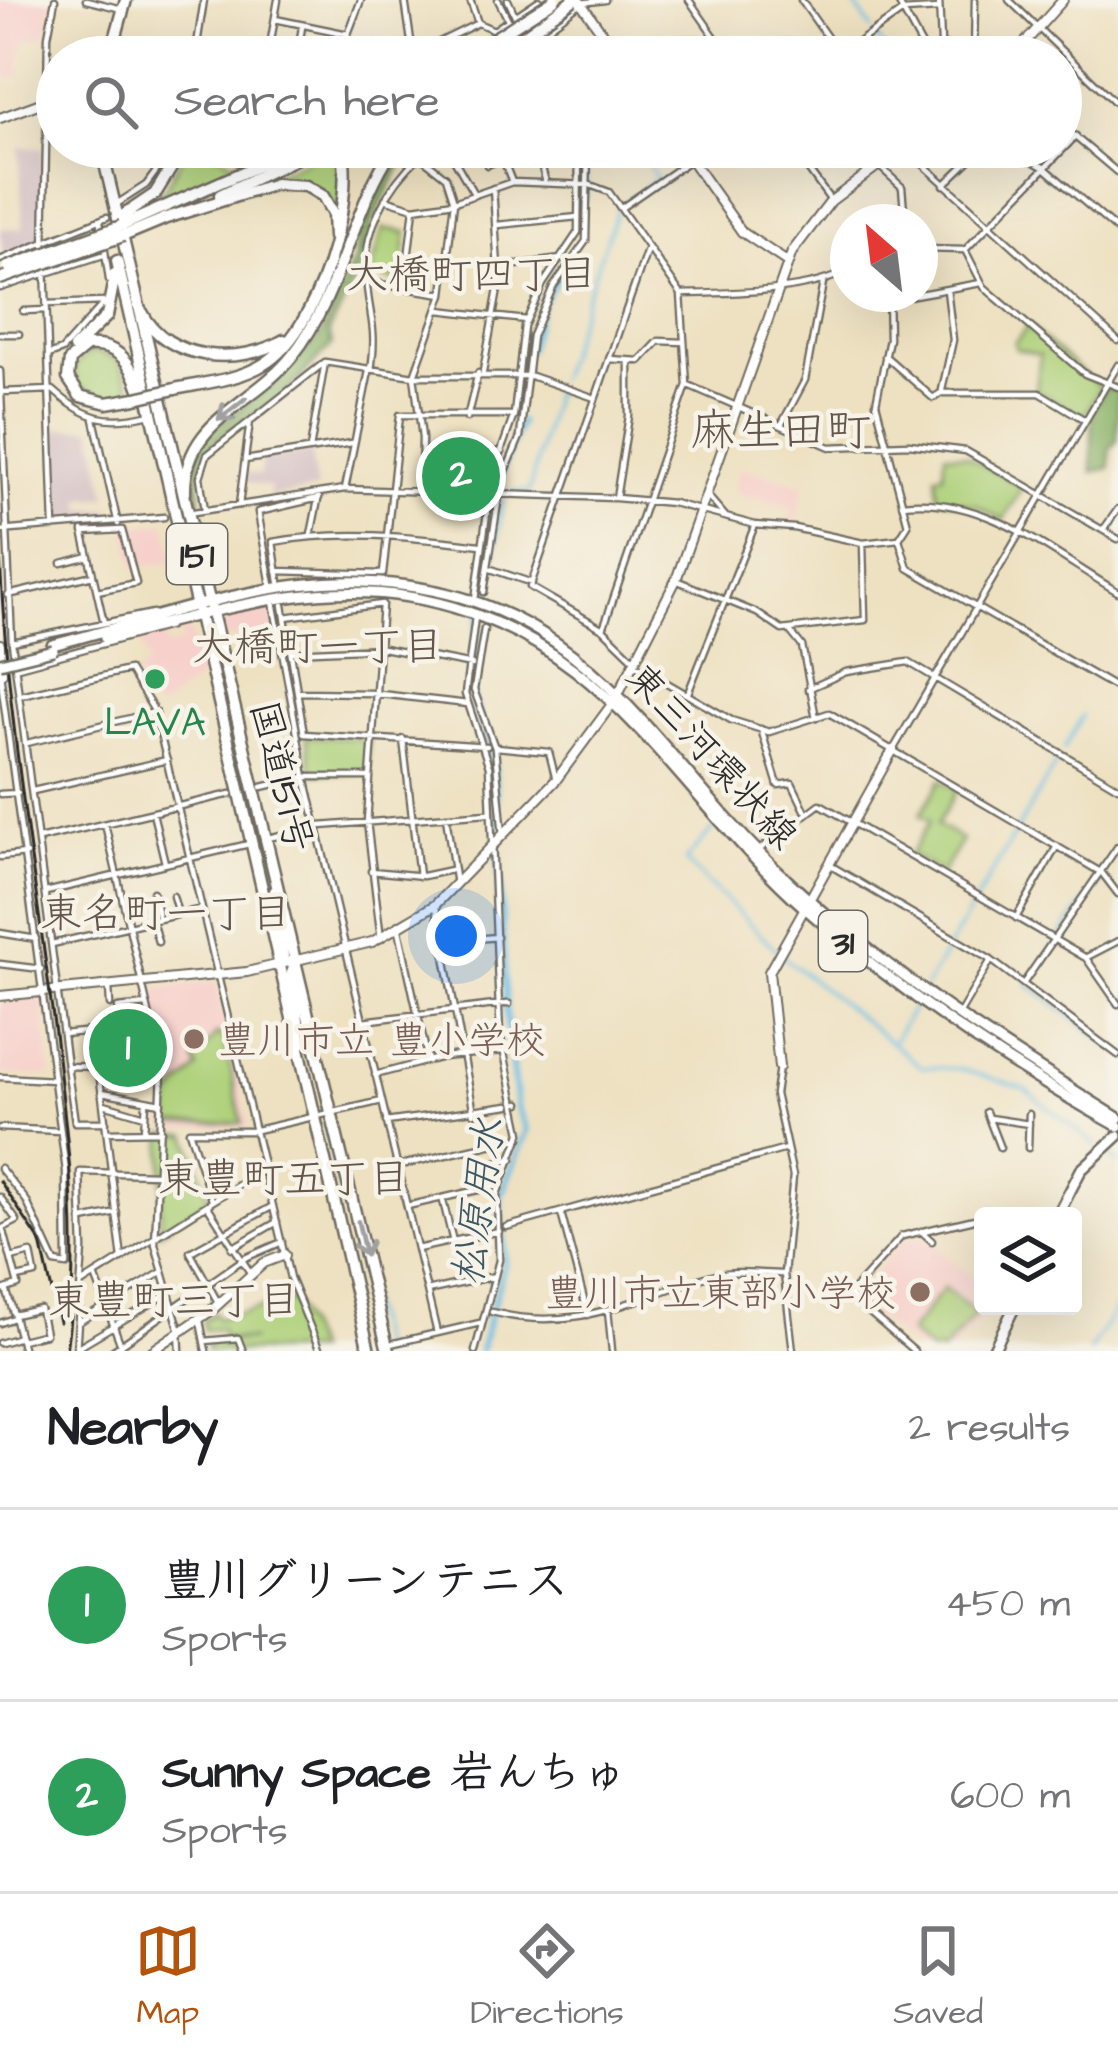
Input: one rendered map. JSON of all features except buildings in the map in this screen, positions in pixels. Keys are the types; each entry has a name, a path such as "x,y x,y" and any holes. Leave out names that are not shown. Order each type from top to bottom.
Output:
{"highway":[{"path":"511,36 554,0"},
{"path":"518,36 576,1"},
{"path":"116,36 125,5"},
{"name":"国道151号","path":"102,168 189,509 387,1348"},
{"path":"0,284 155,194 171,168"},
{"path":"3,266 247,168"},
{"path":"163,219 274,168"},
{"path":"340,245 345,168"},
{"path":"189,509 187,460 195,442 279,371 382,168"},
{"path":"113,221 163,219 275,184 305,186 331,207 340,245"},
{"name":"国道151号","path":"113,221 110,254 367,1351"},
{"path":"110,254 113,302 103,322 68,355 64,382 74,398 91,407 176,392 266,364 304,325"},
{"path":"131,287 156,333 199,352 257,352 304,325"},
{"path":"137,401 107,404 83,398 69,382 70,361 92,345 117,352 137,379 150,414"},
{"path":"269,845 283,956 277,966"},
{"path":"297,961 292,973 303,1077"}],"main road":[{"path":"1030,36 1063,0"},
{"path":"576,1 603,36"},
{"path":"0,118 36,105"},
{"path":"697,168 742,232 787,262"},
{"path":"0,996 277,966 381,939 435,905 556,780 637,663 676,580 787,262 831,201 874,168"},
{"name":"東三河環状線","path":"0,659 277,594 365,582 479,613 542,646 617,696 805,902 958,1016 1118,1122"},
{"name":"東三河環状線","path":"617,696 727,832 805,902 953,1027 1118,1122"},
{"path":"779,1067 767,977 893,750"},
{"path":"1061,1207 1074,1180 1118,1136"},
{"path":"152,1351 219,1304 251,1274 285,1255"},
{"path":"993,1351 1011,1315"}],"street":[{"path":"52,36 55,0"},
{"path":"86,0 125,5"},
{"path":"198,36 204,0"},
{"path":"272,36 278,0"},
{"path":"275,20 348,34 361,0"},
{"path":"405,0 410,36"},
{"path":"470,0 478,23 494,30 539,0"},
{"path":"498,0 526,36"},
{"path":"508,0 518,36"},
{"path":"533,36 576,1 605,0"},
{"path":"689,0 714,36"},
{"path":"801,0 826,36"},
{"path":"897,0 917,36"},
{"path":"939,0 940,36"},
{"path":"974,36 975,0"},
{"path":"1012,0 1045,36"},
{"path":"867,36 903,10 938,9"},
{"path":"452,36 478,23"},
{"path":"300,36 302,25"},
{"path":"1082,72 1117,106"},
{"path":"1082,141 1118,173"},
{"path":"45,168 54,527"},
{"path":"3,266 44,243 113,221 159,168"},
{"path":"345,489 377,326 368,282 373,227 402,168"},
{"path":"421,492 414,376 439,310 454,202 446,177 435,168"},
{"path":"459,168 474,194"},
{"path":"507,168 512,182"},
{"path":"542,168 545,179"},
{"path":"484,592 492,569 502,452 526,376 526,320 574,243 585,184 582,168"},
{"path":"475,1351 488,1311 503,1229 500,1185 520,1138 502,1051 504,1004 496,937 497,842 489,746 474,690 481,545 495,495 520,437 535,327 553,287 586,241 586,168"},
{"path":"621,208 679,168"},
{"path":"807,168 831,201"},
{"path":"881,168 902,187 903,204"},
{"path":"926,168 1118,341"},
{"path":"943,185 960,168"},
{"path":"938,249 964,250 1045,168 1118,231"},
{"path":"385,199 414,208 454,202 512,182 545,179 585,184 609,192 681,294 687,385 603,629"},
{"path":"467,418 481,373 500,267 493,188"},
{"path":"404,285 414,208"},
{"path":"497,225 578,217"},
{"path":"648,247 531,590 603,629 637,663 731,720 761,729 791,728 830,713 1102,873 1118,894"},
{"path":"964,250 981,283 1085,374 1118,387"},
{"path":"0,284 110,254 105,302 62,350 49,355"},
{"path":"500,267 561,260"},
{"path":"681,294 830,280"},
{"path":"368,282 442,294"},
{"path":"780,425 805,380 824,283"},
{"path":"938,291 981,283"},
{"path":"941,393 953,340 947,290"},
{"path":"23,311 105,302"},
{"path":"439,310 526,320"},
{"path":"888,312 876,386 883,446 908,525 899,539 908,568 1118,689"},
{"path":"0,334 19,334"},
{"path":"609,359 643,359 658,341 684,342"},
{"path":"884,356 933,398 941,393 1040,393 1085,420"},
{"path":"616,498 628,416 629,361"},
{"path":"206,510 203,462 217,444 326,362 414,376 526,376 595,398"},
{"path":"310,449 326,362"},
{"path":"893,750 1118,365"},
{"path":"0,371 3,531 12,642 67,1066 75,1122 106,1122"},
{"path":"687,385 737,402 830,447 967,451 1118,539"},
{"path":"1,392 50,390 94,419 150,414"},
{"path":"278,571 321,568 383,574 397,417 514,415"},
{"path":"94,419 118,524"},
{"path":"239,505 250,421"},
{"path":"245,460 354,442"},
{"path":"451,493 454,452 502,452"},
{"path":"436,1333 305,777 277,594 258,512 345,489 649,499 755,525 794,527 863,543 899,539"},
{"path":"706,494 726,518"},
{"path":"189,509 319,495"},
{"path":"311,535 319,495"},
{"path":"902,504 947,501 978,509 1118,592"},
{"path":"1103,530 1118,509"},
{"path":"82,529 164,518"},
{"path":"687,694 755,525"},
{"path":"82,529 104,623"},
{"path":"3,531 122,530 136,583 97,591"},
{"path":"481,545 386,535 311,535 273,542 277,594 304,734 402,737 549,752 556,780"},
{"path":"790,631 865,620 863,543"},
{"path":"62,563 89,556"},
{"path":"492,569 532,583"},
{"path":"8,595 93,575"},
{"path":"676,580 790,631 802,646 815,718"},
{"path":"285,617 382,604 367,822 381,939"},
{"path":"12,642 155,612 172,619 160,632 17,667"},
{"path":"479,613 468,704 489,746 489,813 497,842"},
{"path":"290,652 379,649 471,664"},
{"path":"0,659 61,1131 67,1265 55,1263 26,1200 0,1168"},
{"path":"808,689 846,673 906,662 1118,787"},
{"path":"21,695 129,670 155,712 285,1255 320,1351"},
{"path":"297,692 376,693 468,704"},
{"path":"27,742 155,712"},
{"path":"761,729 778,784 792,783 805,811"},
{"path":"0,735 10,734"},
{"path":"402,737 419,876"},
{"path":"33,791 167,760"},
{"path":"262,787 305,777 370,777"},
{"path":"0,794 18,793"},
{"path":"39,839 231,794"},
{"path":"759,850 820,804 1086,958 1118,1004"},
{"path":"153,813 165,863"},
{"path":"269,845 316,827 489,813"},
{"path":"446,816 456,885"},
{"path":"105,824 162,1069 154,1238 180,1332 180,1351"},
{"path":"46,892 249,844"},
{"path":"1016,918 1057,846"},
{"path":"1023,984 1118,846"},
{"path":"0,857 26,854"},
{"path":"828,864 991,960 1118,1055"},
{"path":"371,871 419,876 452,870"},
{"path":"153,892 158,942"},
{"path":"173,896 178,915"},
{"path":"435,905 474,1113"},
{"path":"52,944 202,909"},
{"path":"399,930 428,1061"},
{"path":"0,933 36,939"},
{"path":"444,942 496,937"},
{"path":"1086,958 1118,941"},
{"path":"958,1016 991,960"},
{"path":"0,964 41,969"},
{"path":"109,986 114,1007 147,1006"},
{"path":"363,1021 504,1004"},
{"path":"63,1034 152,1025"},
{"path":"375,1075 428,1061 502,1051"},
{"path":"67,1066 98,1063 162,1069"},
{"path":"98,1063 122,1259"},
{"path":"779,1067 775,1094 793,1176 784,1274 793,1351"},
{"path":"0,1077 54,1080"},
{"path":"102,1092 163,1103"},
{"path":"251,1274 221,1232 189,1131 255,1130 382,1101"},
{"path":"144,1131 146,1103"},
{"path":"104,1104 145,1115"},
{"path":"386,1122 516,1104"},
{"path":"1028,1148 1029,1114"},
{"path":"1000,1148 988,1115 1029,1124"},
{"path":"0,1128 61,1131"},
{"path":"107,1132 161,1131"},
{"path":"397,1166 520,1138"},
{"path":"417,1249 786,1149"},
{"path":"491,1163 512,1160"},
{"path":"82,1284 265,1168"},
{"path":"76,1350 82,1284 80,1172 158,1174"},
{"path":"407,1206 500,1185"},
{"path":"0,1197 17,1221 1,1229 17,1278 17,1285 3,1290 23,1351"},
{"path":"442,1198 453,1242"},
{"path":"219,1304 190,1252 273,1206"},
{"path":"83,1220 117,1213"},
{"path":"561,1213 588,1315"},
{"path":"914,1351 849,1295 899,1239 974,1218"},
{"path":"232,1248 277,1222"},
{"path":"921,1231 932,1241"},
{"path":"112,1351 241,1261 282,1242"},
{"path":"11,1258 31,1253 35,1274 17,1278"},
{"path":"80,1322 162,1272"},
{"path":"488,1311 541,1323 608,1310 712,1275 784,1274"},
{"path":"95,1276 122,1348"},
{"path":"427,1291 495,1276"},
{"path":"76,1350 169,1293"},
{"path":"0,1323 40,1309 45,1334 0,1343"},
{"path":"608,1310 612,1351"},
{"path":"141,1311 150,1325"},
{"path":"199,1319 206,1351"},
{"path":"387,1348 482,1323"},
{"path":"204,1341 238,1338 243,1351"}],"shaded area":[{"path":"0,0 53,0 46,36 27,39 19,60 21,77 0,78"},
{"path":"19,147 36,148 36,168 43,168 41,242 3,256 0,229 23,228"},
{"path":"92,428 108,497 82,498 82,509 111,509 113,517 59,524 55,429"},
{"path":"311,452 317,490 269,497 270,487 245,482 247,473 260,475 262,460"},
{"path":"740,467 805,485 794,526 788,525 792,506 734,493"},
{"path":"166,522 175,561 135,568 125,528"},
{"path":"271,609 279,648 243,656 239,637 226,639 223,626 228,619"},
{"path":"179,632 192,634 202,675 158,711 136,674 149,663 139,642 164,636 168,646 182,643"},
{"name":"豊川市立 豊小学校","path":"216,982 249,1127 164,1130 167,1075 147,990"},
{"path":"43,1000 51,1076 0,1074 0,1003"},
{"name":"豊川市立東部小学校","path":"921,1235 974,1277 974,1315 984,1315 953,1351 918,1351 852,1299 903,1240"}],"green space":[{"path":"176,168 240,168 131,217 166,187"},
{"path":"290,168 338,168 342,185 337,223 314,189 278,182 250,187"},
{"path":"389,168 400,168 372,221 358,276 329,331 332,345 285,393 210,448 198,480 200,502 193,507 187,480 206,434 277,381 321,335 355,258 358,225"},
{"path":"383,228 407,232 401,283 371,275"},
{"path":"1028,326 1100,387 1084,416 1036,390 1040,355 1016,349 1014,343"},
{"path":"92,350 118,360 134,394 105,397 78,386 74,367"},
{"path":"1106,387 1118,389 1117,441 1110,448 1110,468 1092,472 1092,411"},
{"path":"945,453 966,455 1022,487 1003,521 978,506 938,498 936,475 943,474"},
{"path":"306,737 369,739 368,773 313,774"},
{"path":"941,780 957,790 937,825 962,840 942,873 910,855 930,821 920,815"},
{"path":"217,1034 224,1037 242,1123 170,1124 171,1096 198,1068 194,1061"},
{"path":"164,1134 188,1135 209,1198 160,1232"},
{"path":"944,1288 975,1315 943,1351 930,1351 909,1333"},
{"path":"293,1300 315,1351 207,1351 208,1342 253,1340 222,1338 221,1329 204,1330 203,1321 214,1313 218,1319"}],"waterway":[{"name":"松原用水","path":"503,0 524,36"},
{"path":"851,0 872,29"},
{"path":"551,28 557,36"},
{"name":"松原用水","path":"584,168 585,197"},
{"path":"623,203 657,178 650,168"},
{"path":"557,381 617,209"},
{"name":"松原用水","path":"528,350 541,304 570,260"},
{"path":"503,491 529,492 555,388"},
{"name":"松原用水","path":"490,542 500,476 520,422"},
{"path":"489,598 503,500"},
{"name":"松原用水","path":"480,1351 505,1261 500,1198 527,1130 517,1107 507,1025 494,763 470,688 483,591"},
{"path":"1064,749 1082,716"},
{"path":"926,986 1059,758"},
{"path":"715,827 685,861 786,959 922,1067 960,1069 1023,1088 1100,1148"},
{"path":"1059,938 1102,879"},
{"path":"1056,944 1028,984 1118,1051"},
{"path":"893,1041 914,1006"},
{"path":"326,1128 380,1351"},
{"path":"1107,1154 1118,1163"},
{"path":"1090,1351 1118,1305"}],"railway":[{"path":"0,553 15,733 68,1152 73,1271 66,1351"},
{"path":"0,1181 41,1243 59,1322"}],"place":[{"name":"Sunny Space 岩んちゅ","path":"461,476"},
{"name":"LAVA","path":"155,679"},
{"name":"豊川市立 豊小学校","path":"194,1039"},
{"name":"豊川グリーンテニス","path":"128,1048"},
{"name":"豊川市立東部小学校","path":"920,1292"}],"district":[{"name":"大橋町四丁目","path":"472,273"},
{"name":"麻生田町","path":"781,429"},
{"name":"大橋町一丁目","path":"318,645"},
{"name":"東名町一丁目","path":"166,912"},
{"name":"東豊町五丁目","path":"284,1177"},
{"name":"東豊町三丁目","path":"174,1299"}]}
